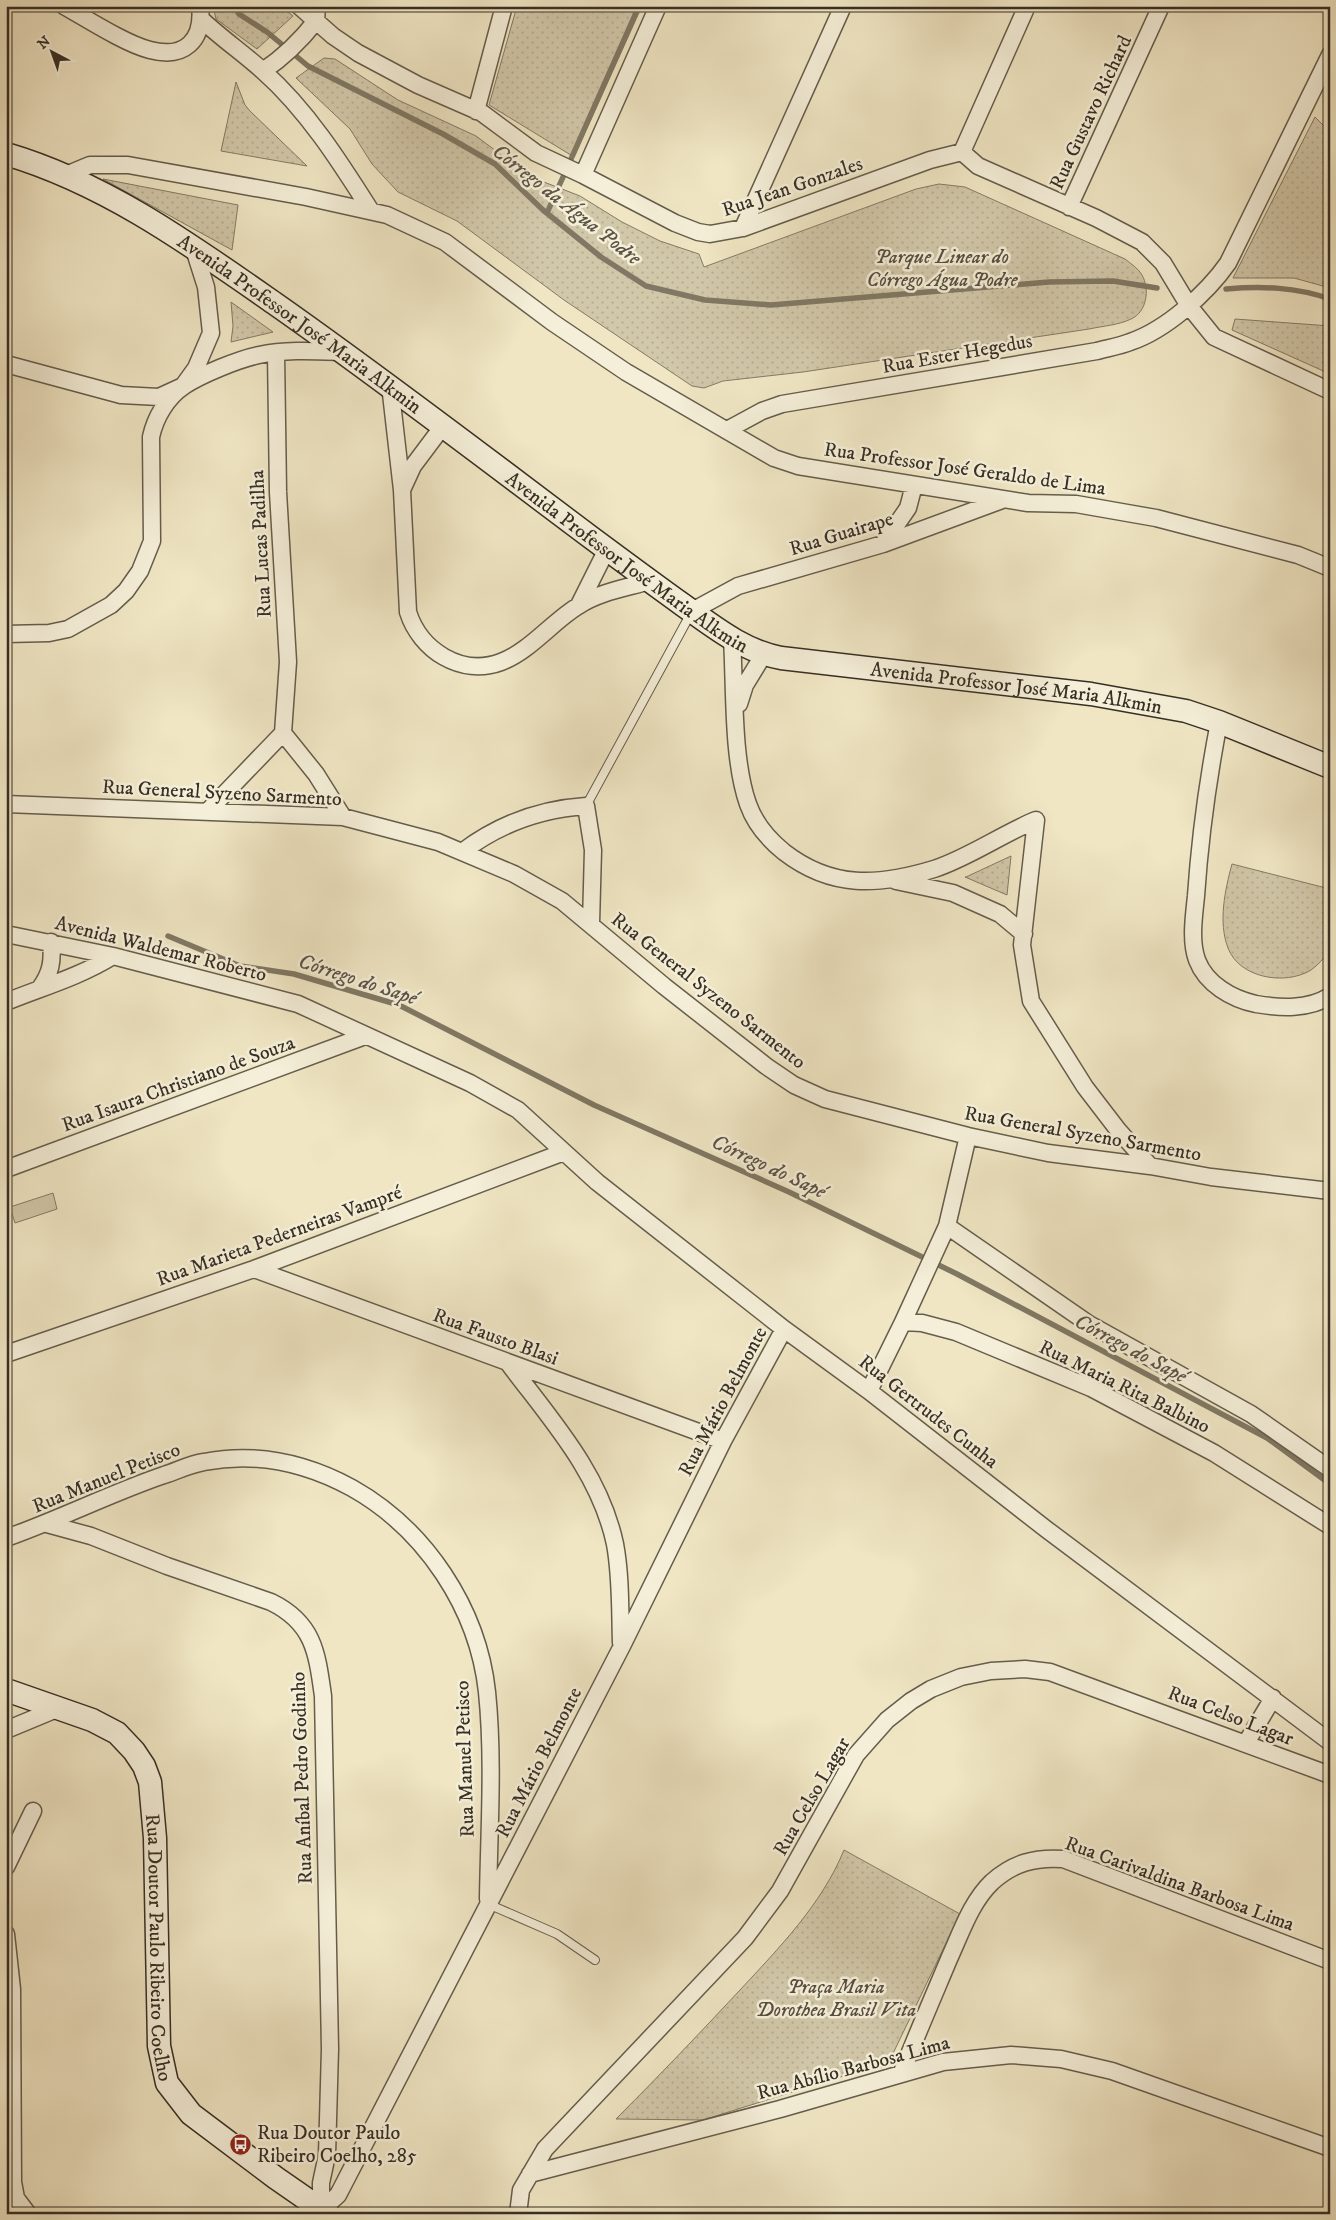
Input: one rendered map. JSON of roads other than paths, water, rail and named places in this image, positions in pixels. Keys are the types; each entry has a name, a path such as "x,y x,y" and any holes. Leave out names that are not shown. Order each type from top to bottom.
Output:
{"street":[{"path":"64,6 149,50 173,53 189,46 196,39 201,13 270,67 371,211"},
{"name":"Rua Jean Gonzales","path":"299,6 317,13 333,36 358,53 418,85 476,111 536,153 578,172 634,203 698,232 710,234 743,228 930,160 962,152"},
{"path":"476,111 504,6"},
{"path":"578,172 658,6"},
{"path":"743,228 843,6"},
{"path":"1026,6 962,152 978,166 1142,242 1163,263 1188,306 1214,337 1330,391"},
{"name":"Rua Gustavo Richard","path":"1069,207 1161,6"},
{"path":"270,67 301,40 317,13"},
{"name":"Rua Ester Hegedus","path":"728,430 762,411 782,404 1097,352 1144,337 1188,306 1215,281 1228,262 1330,55"},
{"name":"Avenida Professor José Maria Alkmin","path":"6,154 66,175 100,192 193,246 390,385 650,581 732,639 764,654 780,658 1111,697 1186,711 1219,722 1330,767"},
{"name":"Rua Professor José Geraldo de Lima","path":"66,175 90,165 128,165 306,196 387,215 445,242 552,322 626,372 774,458 798,466 1028,503 1076,504 1156,518 1298,555 1330,568"},
{"path":"6,634 49,633 68,629 111,605 126,591 140,571 152,541 151,437 153,426 166,404 184,386 196,368 210,333 206,287 193,246"},
{"path":"6,364 121,395 159,397 235,362 260,355 344,352"},
{"name":"Rua Lucas Padilha","path":"276,353 278,492 288,662 283,733"},
{"path":"390,385 402,490 408,612 412,625 418,634 439,655 459,664 482,665 501,662 526,647 578,605 602,594 650,581"},
{"path":"402,490 413,466 443,426"},
{"path":"883,544 908,508 914,485"},
{"name":"Rua Guairape","path":"692,611 738,586 883,544 1004,499"},
{"path":"578,605 607,549"},
{"path":"732,639 735,715 742,780 748,805 758,824 770,840 803,866 831,878 869,881 889,879 935,868 1036,820 1022,945 1031,1001 1085,1088 1118,1130 1150,1166"},
{"path":"735,715 745,685 764,654"},
{"path":"1219,722 1199,846 1193,928 1197,960 1205,974 1219,989 1251,1003 1288,1007 1307,1005 1330,996"},
{"path":"207,812 283,733 316,774 343,817"},
{"name":"Rua General Syzeno Sarmento","path":"6,804 343,817 438,842 514,874 554,896 591,923 664,986 766,1066 794,1085 825,1099 968,1136 1048,1153 1150,1166 1211,1177 1327,1189"},
{"path":"462,852 481,838 513,823 556,808 586,806"},
{"name":"Rua General Syzeno Sarmento","path":"586,806 593,850 591,923"},
{"path":"889,879 953,894 1000,914 1024,934"},
{"name":"Avenida Waldemar Roberto","path":"6,934 113,956 298,1004 470,1083 518,1110 564,1152"},
{"path":"40,988 50,971 52,957 51,942"},
{"path":"6,1002 40,988 61,983 94,968 113,956"},
{"name":"Rua Isaura Christiano de Souza","path":"6,1169 365,1036"},
{"path":"869,1391 947,1226 968,1136"},
{"name":"Rua Marieta Pederneiras Vampré","path":"6,1354 254,1270 564,1152"},
{"name":"Rua Gertrudes Cunha","path":"564,1152 596,1182 784,1329 869,1391 1046,1528 1330,1742"},
{"path":"947,1226 1089,1324 1251,1414 1330,1468"},
{"name":"Rua Fausto Blasi","path":"254,1270 723,1441"},
{"name":"Rua Maria Rita Balbino","path":"903,1322 922,1322 956,1332 1091,1388 1214,1453 1330,1526"},
{"name":"Rua Mário Belmonte","path":"322,2212 338,2195 622,1646 723,1441 784,1329"},
{"path":"509,1364 581,1461 600,1494 615,1546 622,1646"},
{"name":"Rua Manuel Petisco","path":"6,1538 47,1524 138,1484 202,1462 236,1458 277,1460 322,1474 362,1494 390,1514 430,1556 456,1594 480,1660 487,1691 489,1746 488,1904"},
{"name":"Rua Aníbal Pedro Godinho","path":"47,1524 90,1536 167,1566 271,1602 282,1608 303,1625 312,1642 319,1662 323,1696 330,2049 327,2155 321,2184 322,2212"},
{"name":"Rua Celso Lagar","path":"518,2214 521,2190 560,2131 745,1938 780,1891 856,1755 887,1720 911,1701 931,1689 961,1677 991,1671 1025,1669 1050,1672 1330,1775"},
{"name":"Rua Doutor Paulo Ribeiro Coelho","path":"6,1690 92,1720 117,1733 134,1750 144,1766 150,1782 155,1838 159,2046 167,2083 191,2114 322,2212"},
{"path":"1246,1743 1273,1698"},
{"path":"6,1730 59,1708"},
{"path":"6,1867 33,1811"},
{"name":"Rua Carivaldina Barbosa Lima","path":"902,2072 954,1949 978,1900 992,1883 1010,1869 1028,1861 1043,1858 1063,1859 1330,1961"},
{"path":"6,1934 12,1989 11,2203 28,2214"},
{"name":"Rua Abílio Barbosa Lima","path":"530,2174 780,2110 902,2072 943,2062 978,2057 1012,2056 1061,2059 1112,2071 1330,2148"}],"lane":[{"path":"586,806 692,611"},
{"path":"488,1904 557,1934 596,1960"}],"waterway":[{"name":"Córrego da Água Podre","path":"234,6 239,14 267,32 308,66 443,134 495,164 543,210 601,257 646,286 705,300 771,305 1049,282 1113,281 1157,288"},
{"path":"547,213 639,6"},
{"name":"Córrego da Água Podre","path":"1226,289 1279,288 1330,299"},
{"name":"Córrego do Sapé","path":"168,936 240,966 294,974 399,1005 594,1105 789,1192 957,1274 1267,1438 1330,1484"}],"place":[{"name":"Rua Doutor Paulo Ribeiro Coelho, 285","path":"241,2144"}],"park label":[{"name":"Parque Linear do Córrego Água Podre","path":"942,268"},
{"name":"Praça Maria Dorothea Brasil Vita","path":"836,1998"}]}
